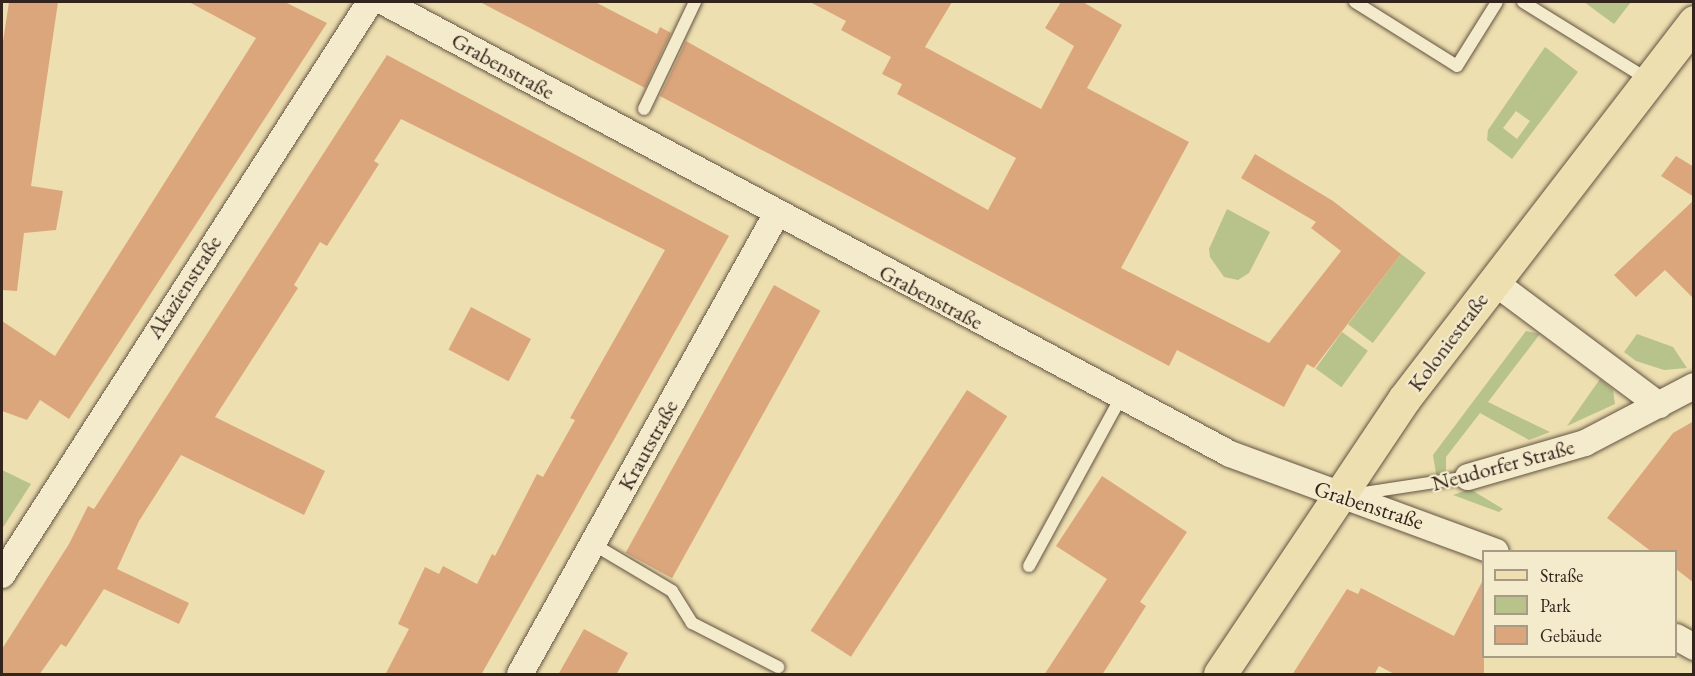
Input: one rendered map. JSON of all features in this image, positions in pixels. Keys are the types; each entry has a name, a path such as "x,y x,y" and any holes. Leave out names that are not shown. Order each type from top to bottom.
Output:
{"main road":[{"name":"Koloniestraße","path":"1220,675 1404,399 1694,22"}],"street":[{"name":"Akazienstraße","path":"2,575 370,2"},
{"name":"Grabenstraße","path":"384,2 776,215 1230,454 1338,496 1443,529 1491,550"},
{"name":"Krautstraße","path":"520,675 776,215"},
{"path":"1494,282 1659,405"},
{"name":"Neudorfer Straße","path":"1468,477 1585,443 1694,386"},
{"path":"1677,638 1694,647"}],"lane":[{"path":"644,109 695,2"},
{"path":"1355,2 1457,66 1497,2"},
{"path":"1523,2 1648,80"},
{"path":"1029,566 1121,397"},
{"name":"Neudorfer Straße","path":"1338,496 1468,477"},
{"path":"594,544 672,591 692,623 778,667"}],"green space":[{"path":"1584,2 1631,2 1614,24"},
{"path":"1545,47 1578,72 1512,159 1487,140 1488,130","holes":["1516,111 1530,121 1517,139 1503,128"]},
{"path":"1227,209 1270,232 1249,273 1238,280 1224,277 1210,257 1209,249"},
{"path":"1401,254 1426,273 1373,343 1348,324"},
{"path":"1526,331 1540,334 1488,402 1550,432 1529,440 1480,413 1446,457 1446,471 1436,474 1433,455"},
{"path":"1342,332 1368,351 1341,387 1316,368"},
{"path":"1637,334 1673,347 1687,368 1664,370 1636,361 1624,352"},
{"path":"1600,379 1613,390 1615,404 1567,426"},
{"path":"2,470 31,484 2,529"},
{"path":"1470,489 1503,509 1499,512 1453,495"}],"building":[{"path":"9,2 58,2 31,186 63,191 56,230 24,233 17,291 2,290 2,48"},
{"path":"189,2 285,2 327,23 69,419 40,400 27,420 2,411 2,321 55,356 256,38"},
{"path":"480,2 595,2 657,34 660,27 671,33 645,88"},
{"path":"810,2 952,2 925,47 1041,109 1074,46 1045,28 1061,2 1083,2 1122,25 1087,88 1189,142 1121,268 1269,343 1341,251 1311,228 1316,222 1241,178 1255,154 1333,201 1401,254 1314,368 1307,364 1284,407 1177,350 1169,366 660,96 686,41 988,210 1016,158 897,94 902,84 882,74 891,57 841,30 846,21"},
{"path":"387,55 729,236 481,675 385,675 409,629 398,624 425,567 439,574 443,566 477,584 492,554 495,556 537,474 543,477 575,420 570,418 665,250 401,119 374,161 379,164 327,246 320,242 294,285 298,288 215,417 325,471 304,515 181,455 139,521 117,569 189,603 179,624 104,589 66,647 61,644 39,675 2,675 2,649 69,544 88,506 94,509"},
{"path":"1676,156 1694,167 1694,197 1661,176"},
{"path":"1694,200 1694,299 1665,270 1636,297 1614,275"},
{"path":"774,285 820,311 672,578 626,553"},
{"path":"471,307 531,339 509,381 448,349"},
{"path":"967,390 1007,416 851,657 811,631"},
{"path":"1694,421 1694,583 1677,570 1677,550 1649,550 1607,518 1673,433"},
{"path":"1102,476 1187,532 1140,602 1146,606 1102,675 1044,675 1107,579 1056,546"},
{"path":"1482,582 1484,675 1396,675 1379,666 1374,675 1292,675 1347,589 1358,594 1361,588 1454,636"},
{"path":"584,629 628,653 616,675 558,675"}]}
